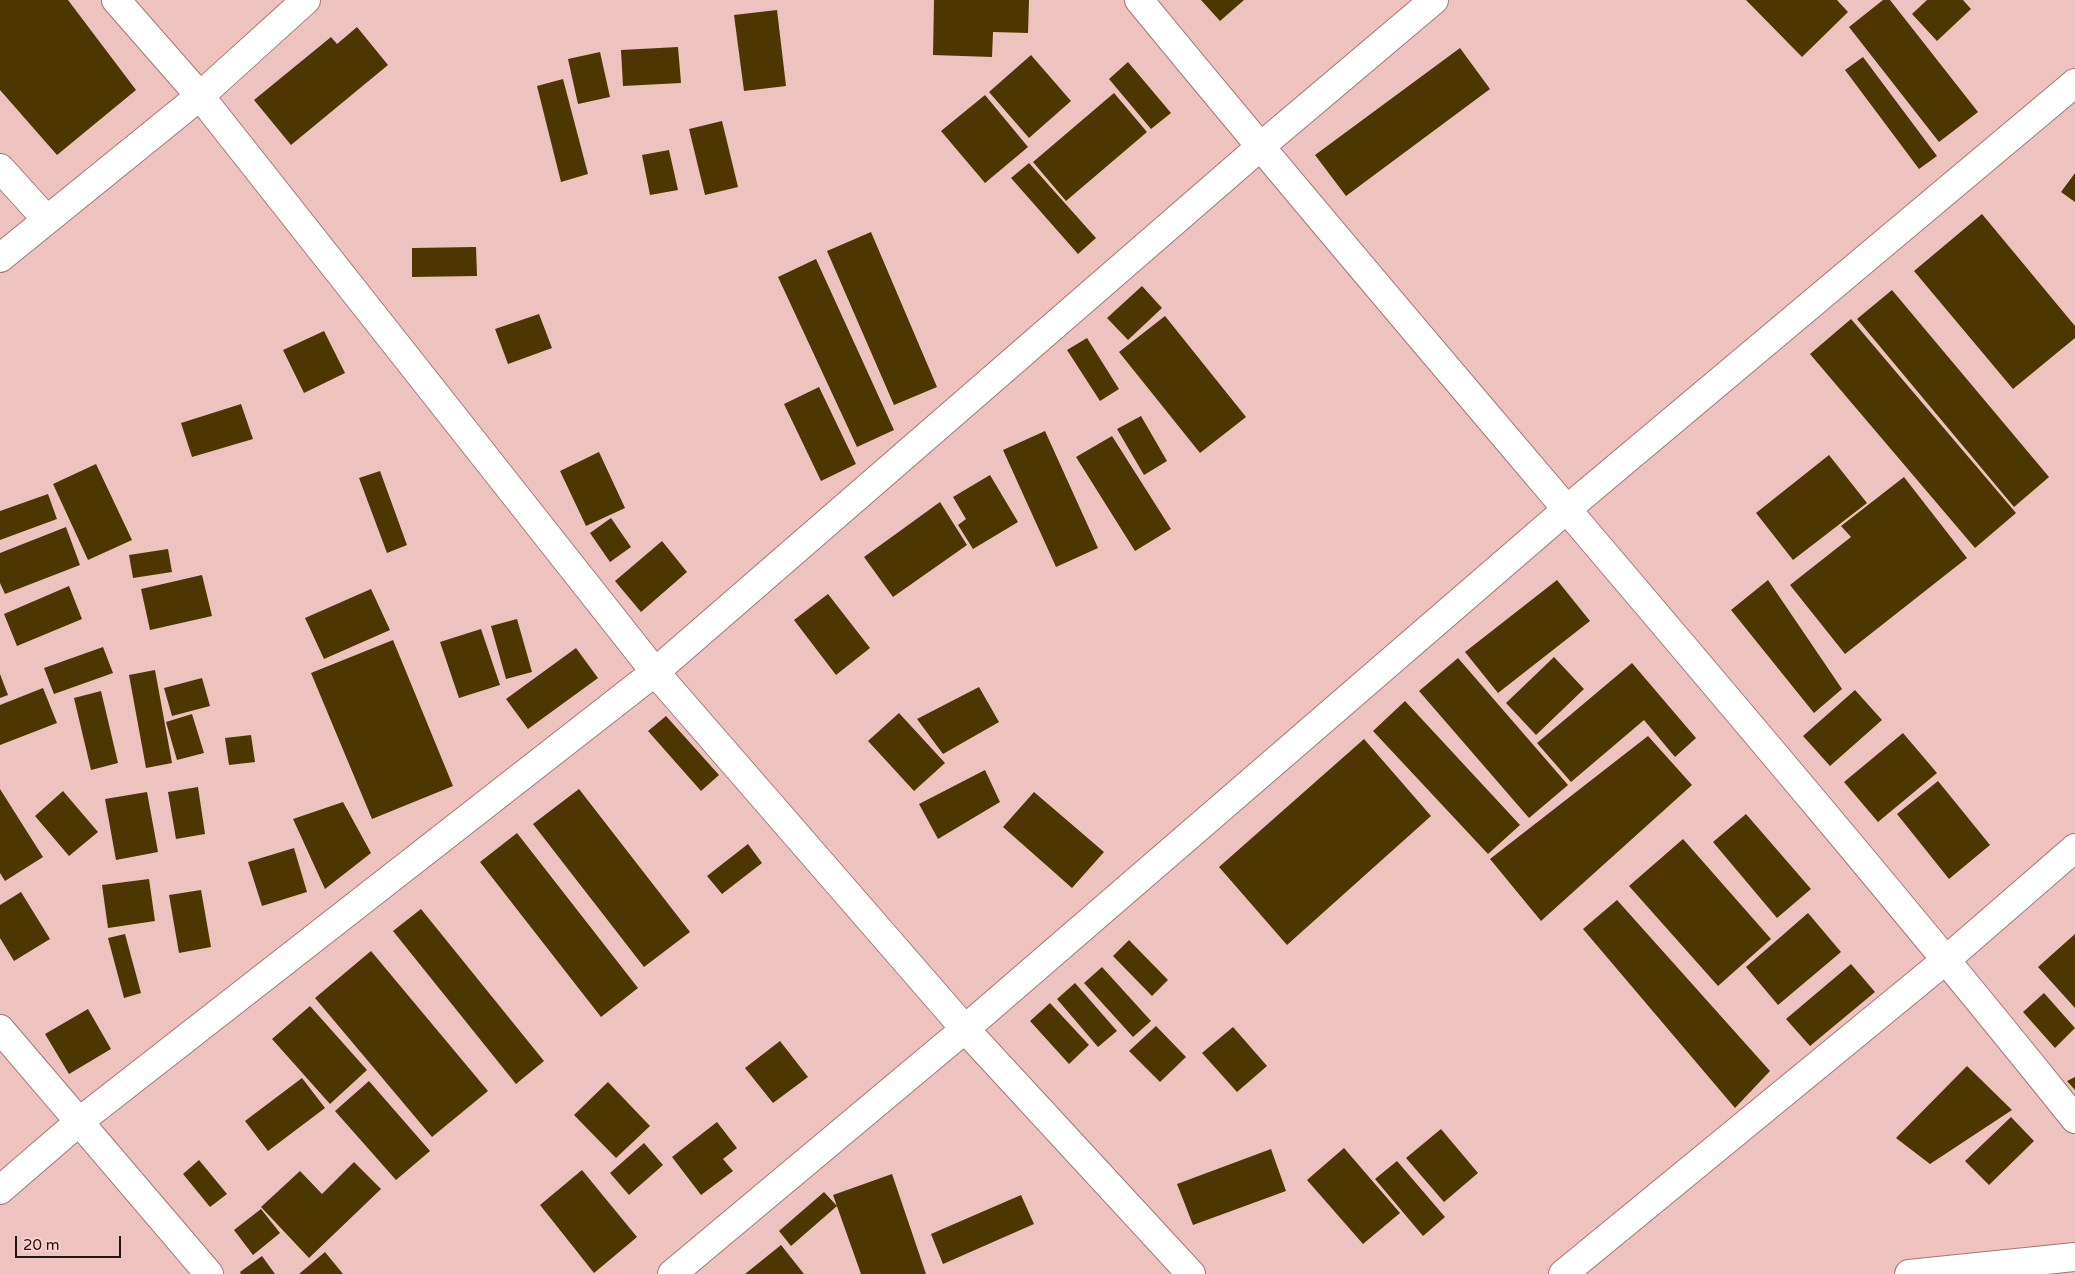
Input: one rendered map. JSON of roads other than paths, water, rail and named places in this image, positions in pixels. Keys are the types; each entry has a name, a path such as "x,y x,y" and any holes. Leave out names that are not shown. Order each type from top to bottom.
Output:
{"street":[{"path":"116,0 200,96 655,672 965,1029 1190,1274"},
{"path":"0,258 200,96 306,0"},
{"path":"1139,0 1260,147 1947,960 2075,1119"},
{"path":"0,1190 80,1121 655,672 1260,147 1434,0"},
{"path":"672,1274 965,1029 1566,510 2075,83"},
{"path":"0,168 47,220"},
{"path":"1564,1274 1947,960 2075,848"},
{"path":"0,1029 209,1274"},
{"path":"1909,1274 2075,1257"}]}
